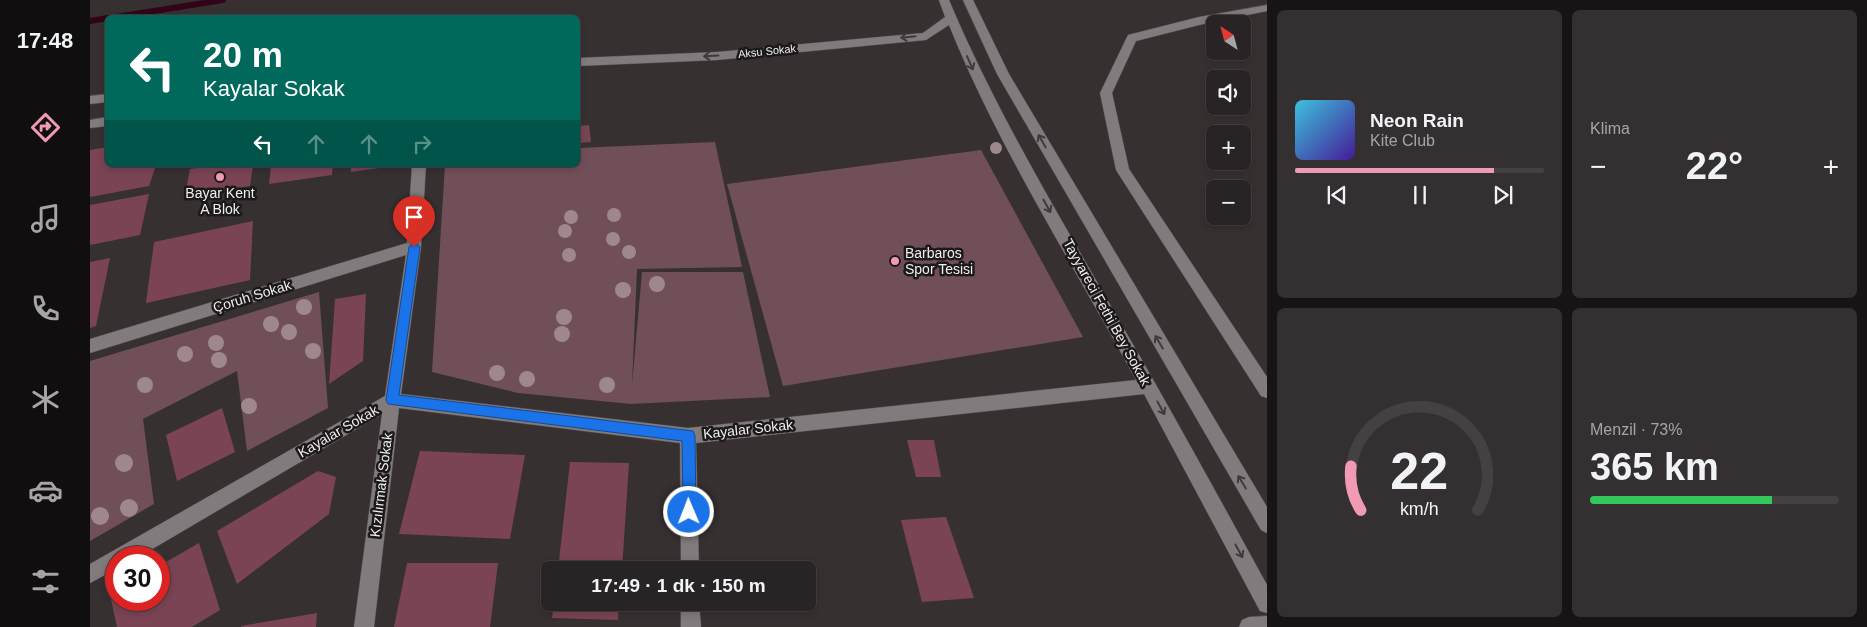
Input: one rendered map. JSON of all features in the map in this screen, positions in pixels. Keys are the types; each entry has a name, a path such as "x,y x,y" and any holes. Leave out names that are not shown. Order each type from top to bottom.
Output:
{"street":[{"name":"Tayyareci Fethi Bey Sokak","path":"944,0 972,67 1021,159 1149,386 1267,604"},
{"name":"Tayyareci Fethi Bey Sokak","path":"970,6 1003,74 1096,236 1267,524"},
{"path":"1267,8 1199,21 1132,38 1106,93 1123,170 1267,391"},
{"name":"Aksu Sokak","path":"580,62 716,56 926,36 951,18"},
{"path":"90,100 105,98"},
{"path":"90,124 105,122"},
{"name":"Kızılırmak Sokak","path":"364,627 392,400 414,247 419,167"},
{"name":"Çoruh Sokak","path":"90,346 414,247"},
{"name":"Kayalar Sokak","path":"139,546 392,400 688,436 1149,386"},
{"path":"688,436 690,561"},
{"name":"Kayalar Sokak","path":"90,574 105,565"},
{"path":"690,611 691,627"},
{"path":"1250,627 1267,626"}],"shaded area":[{"path":"715,142 742,267 637,269 632,385 642,272 743,272 770,397 631,404 518,393 432,372 445,167 580,167 580,148"},
{"name":"Barbaros Spor Tesisi","path":"981,150 1083,337 783,386 727,184"},
{"path":"319,292 328,408 247,451 237,371 143,419 154,504 90,541 90,361"}],"building":[{"path":"589,125 591,142 580,143 580,126"},
{"path":"105,148 105,167 155,167 149,186 90,197 90,150"},
{"name":"Bayar Kent A Blok","path":"253,167 250,186 185,195 190,169"},
{"path":"271,167 333,167 332,175 269,184"},
{"path":"351,167 386,167 351,172"},
{"path":"149,194 140,235 90,245 90,205"},
{"path":"253,221 250,280 146,303 154,242"},
{"path":"110,258 96,326 90,328 90,262"},
{"path":"366,294 363,361 329,384 335,299"},
{"path":"222,408 235,452 177,481 166,435"},
{"path":"907,440 934,440 941,477 916,477"},
{"path":"420,451 525,455 510,539 399,534"},
{"path":"570,462 629,463 623,561 559,561"},
{"path":"318,471 336,477 329,514 237,584 217,531"},
{"path":"946,517 974,598 922,602 901,520"},
{"path":"199,543 220,610 192,627 117,627 114,611 170,611 170,560"},
{"path":"407,563 498,563 490,627 394,627"},
{"path":"553,611 618,611 618,620 552,618"},
{"path":"317,613 316,627 241,627 241,626"}],"waterway":[{"path":"129,15 223,0"},
{"path":"90,21 105,18"}],"place":[{"name":"Bayar Kent A Blok","path":"220,177"},
{"name":"Barbaros Spor Tesisi","path":"895,261"}],"route":[{"path":"414,247 392,400 688,436 689,512"}]}
